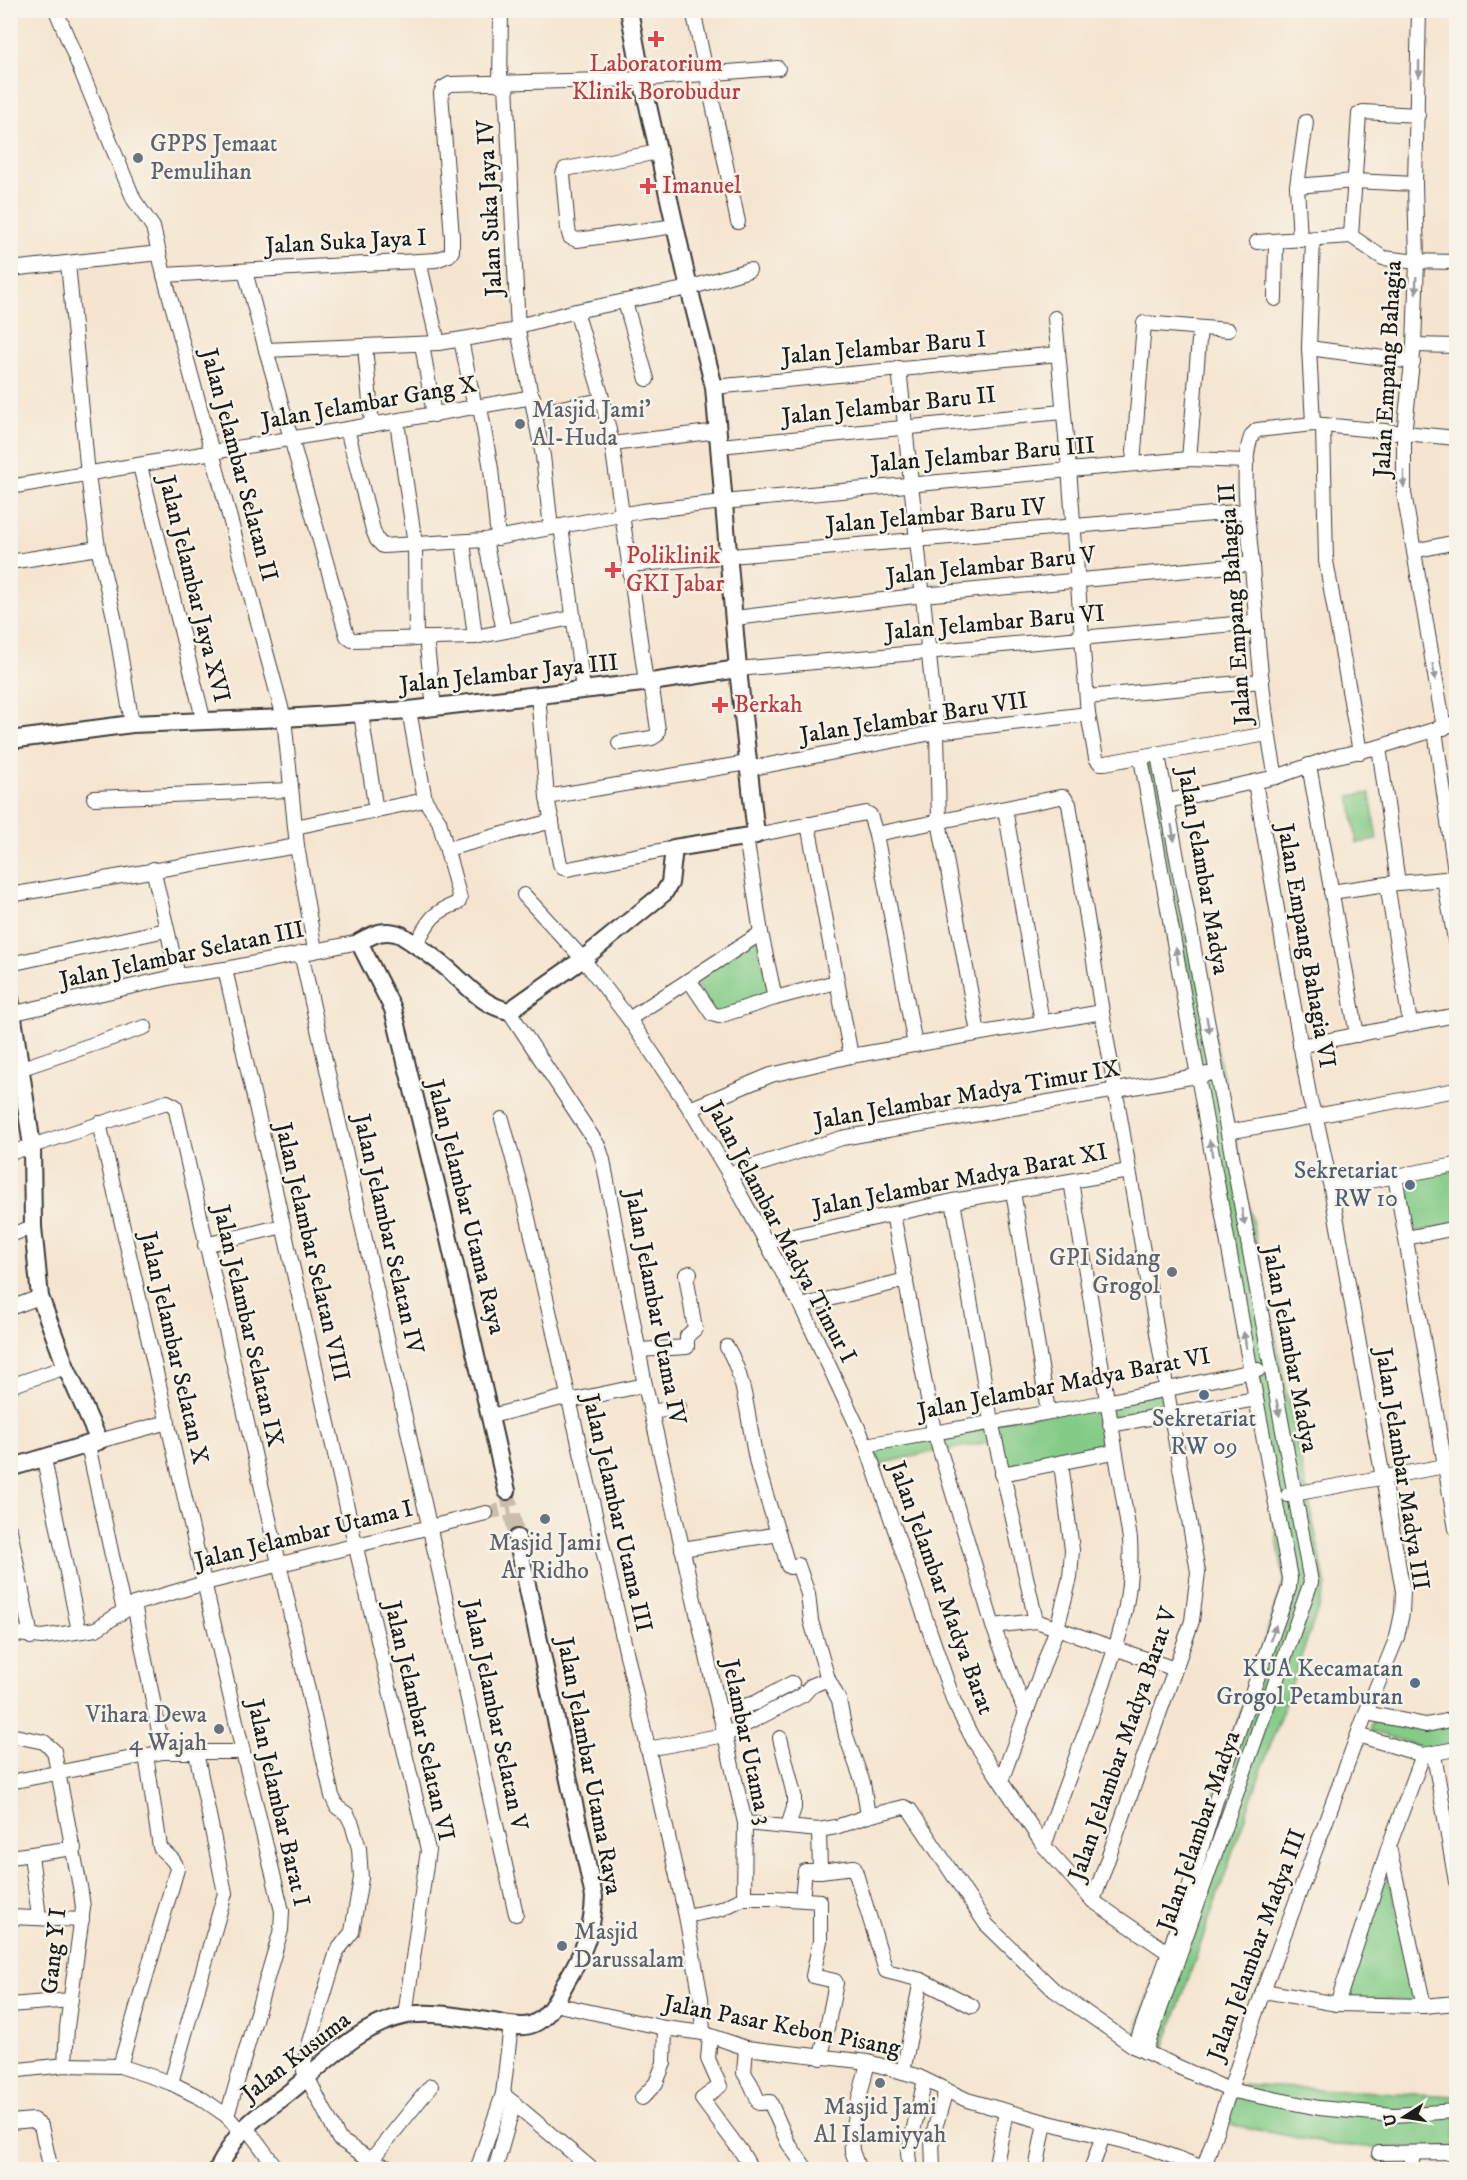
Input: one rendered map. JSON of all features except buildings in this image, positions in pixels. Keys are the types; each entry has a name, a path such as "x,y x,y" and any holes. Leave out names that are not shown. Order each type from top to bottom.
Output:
{"street":[{"name":"Jalan Jelambar Selatan II","path":"56,10 134,200 153,227 284,718 297,846 315,950"},
{"name":"Jalan Suka Jaya IV","path":"501,10 503,84 518,328 556,527 583,689"},
{"path":"629,10 675,226 714,387 760,933 775,998"},
{"path":"693,10 738,222"},
{"name":"Jalan Empang Bahagia","path":"1419,10 1415,184 1417,261 1413,362 1404,434 1404,493 1445,727 1456,945"},
{"name":"Jalan Suka Jaya I","path":"164,275 419,261 449,255 452,251 442,91 450,84 642,79 778,68"},
{"path":"1351,236 1360,113 1418,115"},
{"path":"1306,122 1297,186 1313,280 1309,348 1318,425 1326,561 1360,752"},
{"path":"659,152 565,169 563,174 567,229 570,237 577,240 675,226"},
{"path":"1297,186 1354,181 1415,184"},
{"path":"1257,242 1351,236 1383,258 1456,262"},
{"path":"1275,299 1276,241"},
{"path":"10,269 159,253"},
{"path":"419,261 438,343"},
{"path":"68,263 88,475 98,548 114,617 132,724"},
{"path":"246,270 290,438 347,636 352,640 475,637 572,618"},
{"path":"266,350 422,344 461,340 518,328 576,311 689,288 749,270"},
{"path":"625,302 647,379"},
{"path":"576,311 602,400 612,444 628,566 657,724 657,735 652,738 619,744"},
{"path":"1054,318 1069,469 1088,714 1096,758 1100,763 1141,758"},
{"path":"1133,464 1144,323 1228,330"},
{"path":"1189,459 1200,328"},
{"path":"461,340 491,469 492,539 504,631"},
{"path":"422,344 434,415"},
{"path":"1414,345 1456,346"},
{"path":"365,346 372,425"},
{"path":"1309,348 1413,362"},
{"name":"Jalan Jelambar Baru I","path":"714,387 1058,354"},
{"path":"899,368 930,651 937,732 939,821 978,1033"},
{"name":"Jalan Jelambar Gang X","path":"10,487 532,397"},
{"path":"535,413 602,400"},
{"name":"Jalan Jelambar Baru II","path":"612,444 906,427 1062,412"},
{"path":"397,422 415,544 421,638 434,706"},
{"path":"1318,425 1456,438"},
{"name":"Jalan Empang Bahagia II","path":"1276,777 1267,734 1256,622 1247,511 1247,461 1250,438 1257,430 1318,425"},
{"name":"Jalan Jelambar Baru III","path":"347,429 377,540 383,546 492,539 581,521 723,502 1189,459 1247,461"},
{"name":"Jalan Jelambar Jaya XVI","path":"140,466 204,722"},
{"name":"Jalan Jelambar Baru IV","path":"628,566 1247,511"},
{"path":"463,542 475,637"},
{"path":"1414,551 1456,542"},
{"path":"10,562 98,548"},
{"name":"Jalan Jelambar Baru V","path":"735,618 923,595 1252,564"},
{"name":"Jalan Jelambar Baru VI","path":"738,669 1256,622"},
{"name":"Jalan Jelambar Jaya III","path":"10,740 132,724 409,710 738,669"},
{"path":"1087,697 1262,681"},
{"path":"538,694 547,797 560,864 563,868 568,869 868,813 876,834 915,1045"},
{"path":"409,710 425,800 439,821 460,902 435,914 416,944"},
{"path":"361,714 376,811"},
{"name":"Jalan Jelambar Baru VII","path":"547,797 747,766 937,732 1088,714"},
{"path":"1168,801 1276,777 1309,765 1360,752 1379,753 1445,727"},
{"path":"1158,755 1267,734"},
{"path":"1379,753 1410,1023"},
{"name":"Jalan Jelambar Madya","path":"1158,755 1311,1582 1179,1958 1140,2049 1230,1755 1290,1584 1141,758 1158,755"},
{"path":"1309,765 1357,1035"},
{"name":"Jalan Empang Bahagia VI","path":"1255,782 1300,1046 1315,1117"},
{"path":"94,798 291,790"},
{"name":"Jalan Jelambar Madya Barat V","path":"1005,809 1060,797 1064,797 1069,804 1102,1012 1198,1572 1192,1621 1094,1901"},
{"path":"295,827 425,800"},
{"path":"876,834 1005,809 1042,1023"},
{"path":"447,849 552,821"},
{"path":"808,824 851,1056"},
{"path":"10,895 297,846"},
{"path":"359,942 378,932 393,932 416,944 459,978 478,998 509,1011 583,959 668,889 674,848"},
{"path":"153,869 178,976"},
{"path":"1331,892 1393,883 1452,878"},
{"name":"Jalan Jelambar Madya Timur I","path":"524,896 583,959 629,1019 690,1109 729,1174 801,1306 866,1445"},
{"path":"10,964 166,930"},
{"path":"629,1019 760,933"},
{"name":"Jalan Jelambar Selatan III","path":"12,1008 359,942"},
{"name":"Jalan Jelambar Utama Raya","path":"359,942 393,1009 507,1491"},
{"name":"Jalan Jelambar Selatan IV","path":"301,953 430,1525"},
{"name":"Jalan Jelambar Selatan VIII","path":"225,969 356,1545"},
{"path":"689,980 715,1016 722,1016 775,998 836,982"},
{"path":"12,1008 16,1070 32,1146 33,1227 40,1297 93,1443 163,1752"},
{"name":"Jalan Jelambar Utama IV","path":"509,1011 598,1147 603,1161 645,1385 701,1634"},
{"path":"690,1109 771,1075 851,1056 1102,1012"},
{"path":"1300,1046 1456,1015"},
{"path":"16,1070 144,1027"},
{"name":"Jalan Jelambar Madya Timur IX","path":"729,1174 842,1138 1217,1073"},
{"path":"1228,1132 1456,1090"},
{"name":"Jalan Jelambar Selatan IX","path":"99,1123 167,1102 175,1106 332,1796 337,1807 350,1819 356,1837 361,1878 352,1932 337,1951 304,2062 307,2078"},
{"name":"Jalan Jelambar Madya III","path":"1205,2169 1263,1991 1366,1713 1397,1637 1402,1614 1402,1592 1383,1478 1331,1188 1315,1117"},
{"name":"Jalan Jelambar Utama III","path":"502,1119 523,1196 686,1916 701,1998 708,2059 720,2086 702,2099 752,2169"},
{"path":"10,1153 99,1123"},
{"name":"Jalan Jelambar Selatan X","path":"99,1123 205,1582"},
{"path":"1331,1188 1456,1165"},
{"name":"Jalan Jelambar Madya Barat XI","path":"765,1242 953,1201 1129,1171"},
{"path":"1395,1176 1451,1465 1456,1528"},
{"path":"1044,1846 1116,1648 1128,1602 1131,1559 1130,1539 1071,1181"},
{"path":"1013,1191 1048,1411"},
{"path":"953,1201 991,1421 1036,1621"},
{"path":"893,1214 934,1431 993,1626 1026,1714"},
{"path":"205,1245 283,1226"},
{"path":"10,1235 33,1227"},
{"path":"1406,1238 1456,1228"},
{"path":"639,1350 688,1346 687,1336 695,1329 686,1275 690,1272"},
{"path":"801,1306 906,1280"},
{"path":"10,1308 40,1297"},
{"path":"727,1347 735,1362 758,1466 788,1566 798,1565 808,1594 811,1621 828,1679 839,1700 846,1736 863,1783 868,1816"},
{"path":"10,1386 66,1367"},
{"name":"Jalan Jelambar Madya Barat VI","path":"866,1445 1106,1402 1270,1368"},
{"path":"491,1416 562,1398 568,1401 645,1385"},
{"path":"1110,1425 1256,1399"},
{"path":"652,1412 680,1407"},
{"path":"10,1468 168,1422"},
{"name":"Jalan Jelambar Madya Barat","path":"866,1445 954,1702 974,1741 1044,1846 1094,1901 1169,1953"},
{"path":"1002,1474 1114,1452"},
{"path":"44,1459 79,1631"},
{"path":"1001,1781 1057,1628 1070,1578 1072,1557 1061,1462"},
{"path":"1275,1497 1451,1465"},
{"name":"Jalan Jelambar Utama I","path":"10,1633 32,1637 96,1629 129,1608 205,1582 486,1513"},
{"name":"Jalan Jelambar Selatan V","path":"430,1525 516,1914"},
{"path":"10,1530 32,1637"},
{"path":"682,1550 779,1534"},
{"name":"Jalan Jelambar Utama Raya","path":"517,1538 594,1897 590,1934 575,1966 554,2004 543,2018 534,2024"},
{"name":"Jalan Jelambar Selatan VI","path":"356,1545 428,1850 405,2016"},
{"name":"Jalan Jelambar Barat I","path":"205,1582 282,1911 282,1922 227,2116"},
{"path":"993,1626 1036,1621 1175,1669"},
{"name":"Jelambar Utama 3","path":"701,1634 745,1823 744,1898"},
{"path":"647,1749 725,1736 802,1695 811,1686 828,1679"},
{"path":"719,1713 755,1703 792,1683"},
{"path":"1366,1713 1426,1725 1456,1719"},
{"path":"1237,1734 1254,1741"},
{"name":"Gang Y I","path":"10,1735 44,1742 54,1751 74,1848 83,1908 65,2065"},
{"path":"1358,1735 1429,1755 1456,1749"},
{"path":"780,1737 794,1801 788,1826"},
{"path":"10,1782 163,1752 243,1752"},
{"path":"171,2084 225,1893 196,1752"},
{"path":"120,2066 177,1869 175,1861 160,1847 146,1755"},
{"path":"1230,1755 1246,1762"},
{"path":"1337,2004 1389,1846 1429,1755"},
{"path":"1429,1755 1456,1882"},
{"path":"745,1823 819,1830 904,1807 910,1810 986,1924 1054,1990 1140,2049 1229,2090 1319,2108 1360,2113 1412,2114 1456,2111"},
{"path":"819,1830 820,1871"},
{"path":"1389,1846 1424,2006"},
{"path":"10,1857 74,1848"},
{"path":"31,1855 39,1917"},
{"path":"802,1899 805,1871 854,1867 888,1973 921,1980 972,2007"},
{"path":"686,1916 721,1910 744,1898 802,1899 820,1902 820,1941 814,1977 836,1982 821,2058"},
{"path":"10,1917 82,1920"},
{"path":"903,2072 921,1980"},
{"path":"1263,1991 1337,2004 1424,2006 1456,2003"},
{"path":"10,2005 71,2000"},
{"name":"Jalan Pasar Kebon Pisang","path":"554,2004 706,2035 746,2048 868,2062 925,2080 967,2100 1161,2151 1205,2169"},
{"name":"Jalan Kusuma","path":"221,2167 244,2130 358,2036 372,2028 405,2016 452,2016 511,2025 534,2024"},
{"path":"495,2169 508,2098 511,2025"},
{"path":"642,2098 656,2083 660,2068 664,2063 665,2028"},
{"path":"746,2048 744,2073 752,2084 759,2103 770,2102 788,2143 807,2169"},
{"path":"860,2169 851,2145 851,2133 868,2062"},
{"path":"10,2071 65,2065 120,2066 171,2084 201,2098 227,2116 244,2130 278,2169"},
{"path":"307,2078 339,2139 371,2160 394,2169"},
{"path":"910,2169 908,2153 925,2080"},
{"path":"371,2160 431,2086"},
{"path":"933,2169 932,2138 946,2090"},
{"path":"477,2169 508,2098"},
{"path":"508,2098 593,2169"},
{"path":"995,2169 1006,2111"},
{"path":"10,2122 33,2120 41,2126 51,2169"},
{"path":"1035,2169 1045,2122"},
{"path":"1091,2169 1103,2136"},
{"path":"1379,2153 1456,2152"},
{"path":"1411,2169 1413,2153"}],"green space":[{"path":"1146,761 1159,761 1326,1586 1162,2054 1132,2045 1284,1580"},
{"path":"1370,793 1377,840 1357,843 1350,796"},
{"path":"758,938 771,995 715,1016 692,978"},
{"path":"1456,1170 1456,1224 1410,1233 1399,1178"},
{"path":"1165,1390 1168,1414 1110,1424 1108,1404"},
{"path":"1102,1404 1112,1452 1003,1472 993,1422"},
{"path":"990,1423 994,1441 942,1451 936,1433"},
{"path":"932,1433 937,1451 875,1465 868,1446"},
{"path":"1373,1720 1456,1723 1456,1743 1428,1749 1370,1731"},
{"path":"1387,1869 1417,2001 1344,1999"},
{"path":"1239,2085 1456,2096 1456,2147 1389,2148 1333,2145 1223,2123"}],"tunnel":[{"path":"507,1491 517,1538"},
{"path":"486,1513 511,1508"}],"place":[{"name":"Laboratorium Klinik Borobudur","path":"656,39"},
{"name":"GPPS Jemaat Pemulihan","path":"138,158"},
{"name":"Imanuel","path":"648,186"},
{"name":"Masjid Jami' Al-Huda","path":"520,424"},
{"name":"Poliklinik GKI Jabar","path":"613,570"},
{"name":"Berkah","path":"720,705"},
{"name":"Sekretariat RW 10","path":"1410,1185"},
{"name":"GPI Sidang Grogol","path":"1172,1272"},
{"name":"Sekretariat RW 09","path":"1204,1395"},
{"name":"Masjid Jami Ar Ridho","path":"545,1519"},
{"name":"KUA Kecamatan Grogol Petamburan","path":"1415,1683"},
{"name":"Vihara Dewa 4 Wajah","path":"219,1729"},
{"name":"Masjid Darussalam","path":"562,1946"},
{"name":"Masjid Jami Al Islamiyyah","path":"880,2083"}]}
